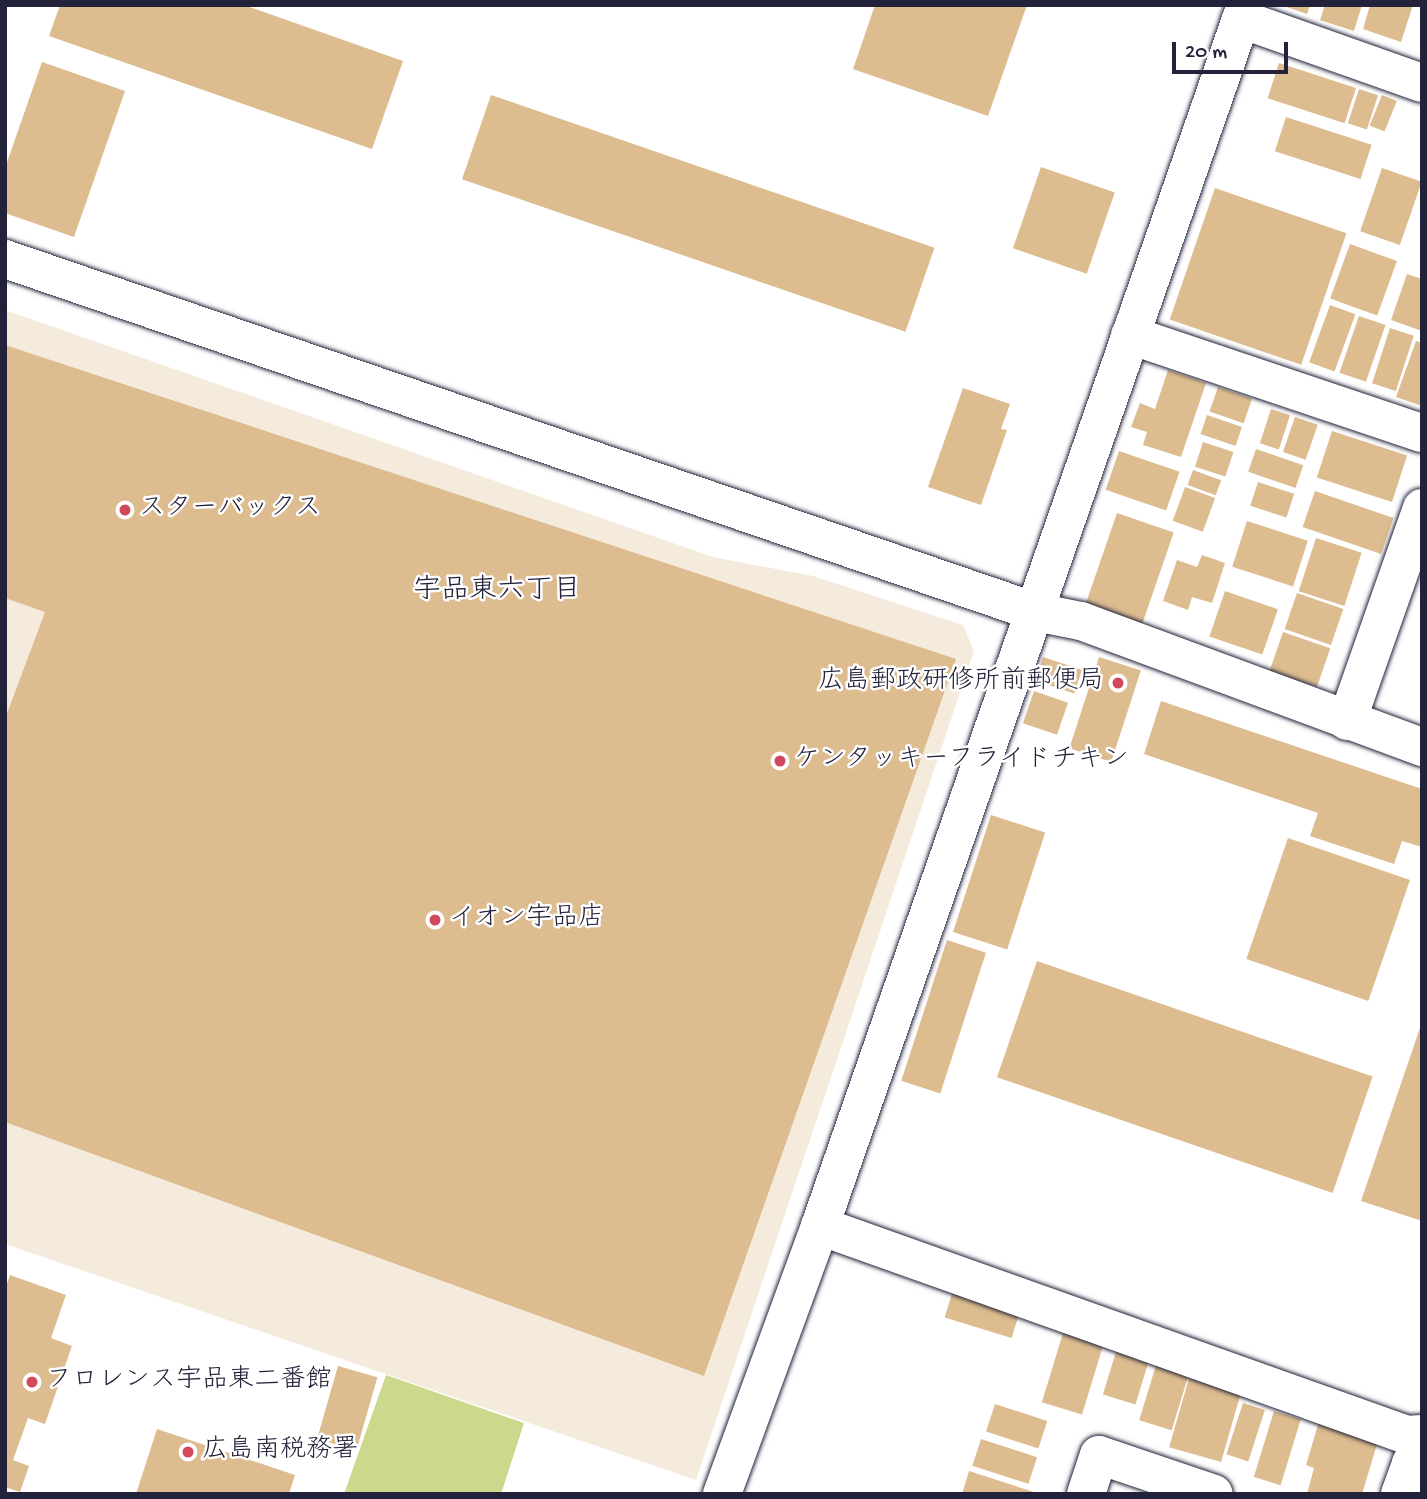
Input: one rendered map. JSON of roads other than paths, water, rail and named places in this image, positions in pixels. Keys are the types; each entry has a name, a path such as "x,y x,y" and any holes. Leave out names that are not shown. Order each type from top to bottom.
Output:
{"street":[{"path":"722,1494 820,1226 1244,12 1422,83"},
{"path":"5,259 1036,612 1081,621 1422,747"},
{"path":"1130,335 1422,433"},
{"path":"1347,721 1422,508"},
{"path":"820,1226 1407,1435 1422,1434"},
{"path":"1086,1494 1099,1455 1214,1494"},
{"path":"1399,1494 1411,1463 1422,1461"}],"place":[{"name":"スターバックス","path":"125,510"},
{"name":"広島郵政研修所前郵便局","path":"1118,683"},
{"name":"ケンタッキーフライドチキン","path":"780,761"},
{"name":"イオン宇品店","path":"435,920"},
{"name":"フロレンス宇品東二番館","path":"32,1382"},
{"name":"広島南税務署","path":"188,1452"}],"district":[{"name":"宇品東六丁目","path":"497,592"}]}
